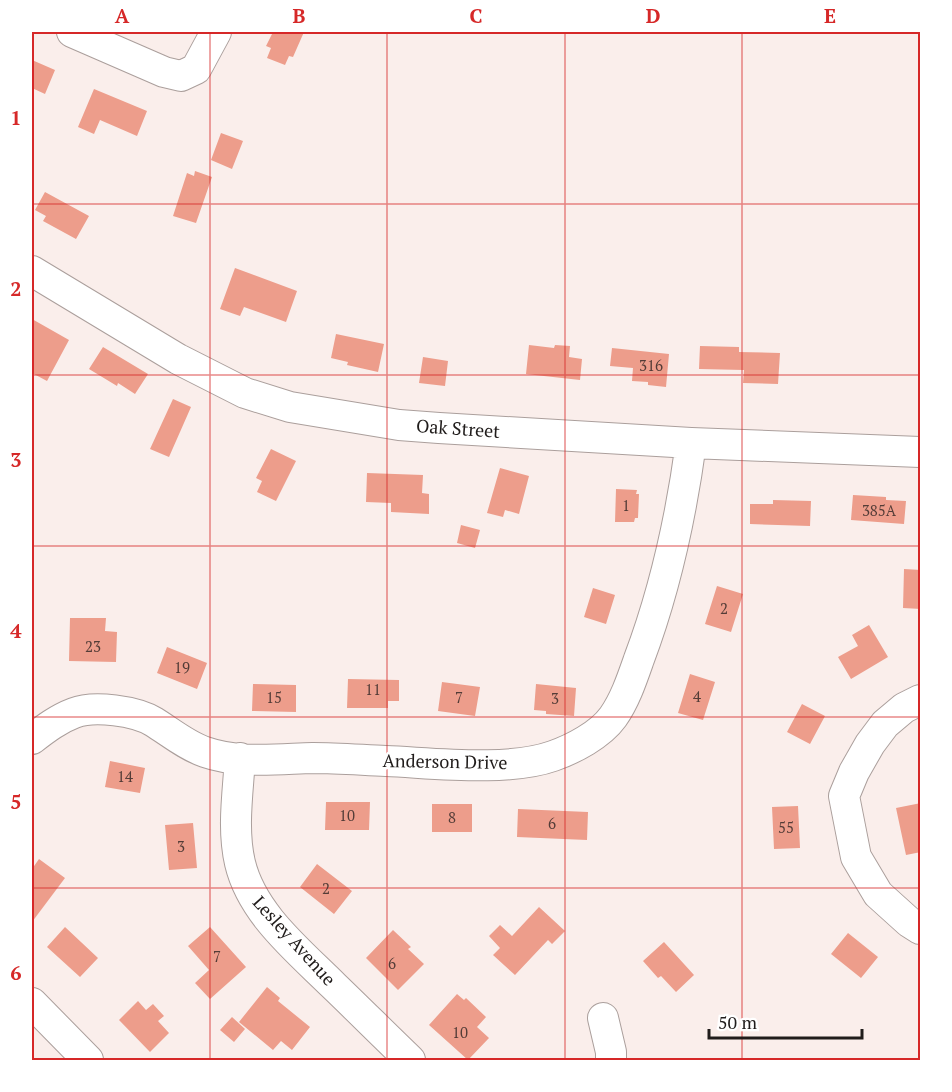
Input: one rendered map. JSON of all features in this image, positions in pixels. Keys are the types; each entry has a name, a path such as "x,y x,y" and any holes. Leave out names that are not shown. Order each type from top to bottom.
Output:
{"street":[{"path":"72,32 164,72 181,76 196,69 216,32"},
{"name":"Oak Street","path":"32,272 178,360 245,393 290,407 399,425 691,443 921,452"},
{"name":"Anderson Drive","path":"32,739 55,722 76,712 99,710 122,712 150,720 204,752 240,758 275,760 312,758 505,765 551,757 575,747 613,718 629,687 653,622 685,491 691,443"},
{"path":"921,700 904,708 885,724 854,772 844,796 856,857 878,894 909,922 921,929"},
{"name":"Lesley Avenue","path":"240,758 236,830 240,863 250,891 267,915 298,950 410,1060"},
{"path":"32,1002 88,1060"},
{"path":"603,1018 611,1052 610,1060"}],"building":[{"path":"273,32 304,32 293,57 289,56 285,65 267,58 271,48 266,46"},
{"path":"32,60 55,70 45,94 32,88"},
{"path":"94,89 147,111 137,136 100,120 94,134 78,127"},
{"path":"221,133 243,141 232,169 211,160"},
{"path":"195,171 212,177 196,223 173,216 187,173 194,176"},
{"path":"45,192 89,216 76,239 43,221 46,216 35,210"},
{"path":"235,268 297,291 286,322 244,307 240,316 220,309"},
{"path":"32,319 69,340 47,381 32,373"},
{"path":"336,334 384,344 378,372 347,365 348,362 331,358"},
{"path":"529,345 554,348 555,345 570,346 569,357 582,359 580,380 526,374"},
{"path":"700,346 739,347 739,352 780,353 778,384 743,383 744,370 699,369"},
{"path":"103,347 148,374 135,394 89,369"},
{"path":"612,348 669,354 666,387 632,381 633,368 610,366"},
{"path":"423,357 448,361 445,386 419,383"},
{"path":"173,399 191,407 169,457 150,449"},
{"path":"271,449 296,461 276,501 257,492 262,481 256,478"},
{"path":"500,468 529,476 519,514 505,510 503,517 487,513"},
{"path":"367,473 423,475 422,493 429,494 429,514 391,512 391,503 366,502"},
{"path":"616,489 637,490 636,494 639,494 638,518 635,518 634,522 615,522"},
{"path":"853,495 906,501 904,524 851,520"},
{"path":"773,500 811,501 810,526 750,524 750,504 773,504"},
{"path":"461,525 480,530 475,548 457,543"},
{"path":"904,569 921,570 921,609 903,608"},
{"path":"717,586 743,594 731,632 705,624"},
{"path":"593,588 615,595 606,624 584,617"},
{"path":"70,618 106,618 105,631 117,632 116,662 69,661"},
{"path":"869,625 888,657 851,679 838,657 858,646 852,635"},
{"path":"167,647 207,663 197,689 157,673"},
{"path":"690,674 715,682 703,720 678,713"},
{"path":"348,679 399,680 399,701 388,701 388,708 347,708"},
{"path":"442,682 480,687 475,716 438,711"},
{"path":"253,684 296,685 296,712 252,711"},
{"path":"536,684 576,688 574,716 546,714 546,711 534,710"},
{"path":"802,704 825,716 810,744 787,732"},
{"path":"110,761 145,768 140,793 105,787"},
{"path":"326,802 370,802 369,830 325,830"},
{"path":"921,803 921,852 906,855 896,808"},
{"path":"432,804 472,804 472,832 432,832"},
{"path":"798,806 800,848 774,849 772,807"},
{"path":"518,809 588,812 587,840 517,837"},
{"path":"193,823 197,868 169,870 165,825"},
{"path":"39,859 65,878 32,922 32,869"},
{"path":"317,864 352,891 334,914 300,887"},
{"path":"539,907 565,931 552,944 548,940 515,975 493,955 500,948 489,936 500,925 512,936"},
{"path":"65,927 98,958 80,977 47,947"},
{"path":"210,927 246,967 210,999 195,983 209,970 188,946"},
{"path":"393,930 411,947 408,949 424,964 398,990 366,958"},
{"path":"848,933 878,957 861,978 831,954"},
{"path":"664,942 694,975 676,992 661,976 658,978 643,961"},
{"path":"267,987 280,998 278,1001 310,1027 292,1050 281,1041 273,1050 239,1022"},
{"path":"457,994 464,1000 466,998 486,1017 477,1027 489,1038 468,1060 429,1025"},
{"path":"138,1001 146,1010 153,1004 164,1016 158,1021 169,1033 150,1052 119,1020"},
{"path":"232,1017 245,1029 234,1042 220,1030"}]}
